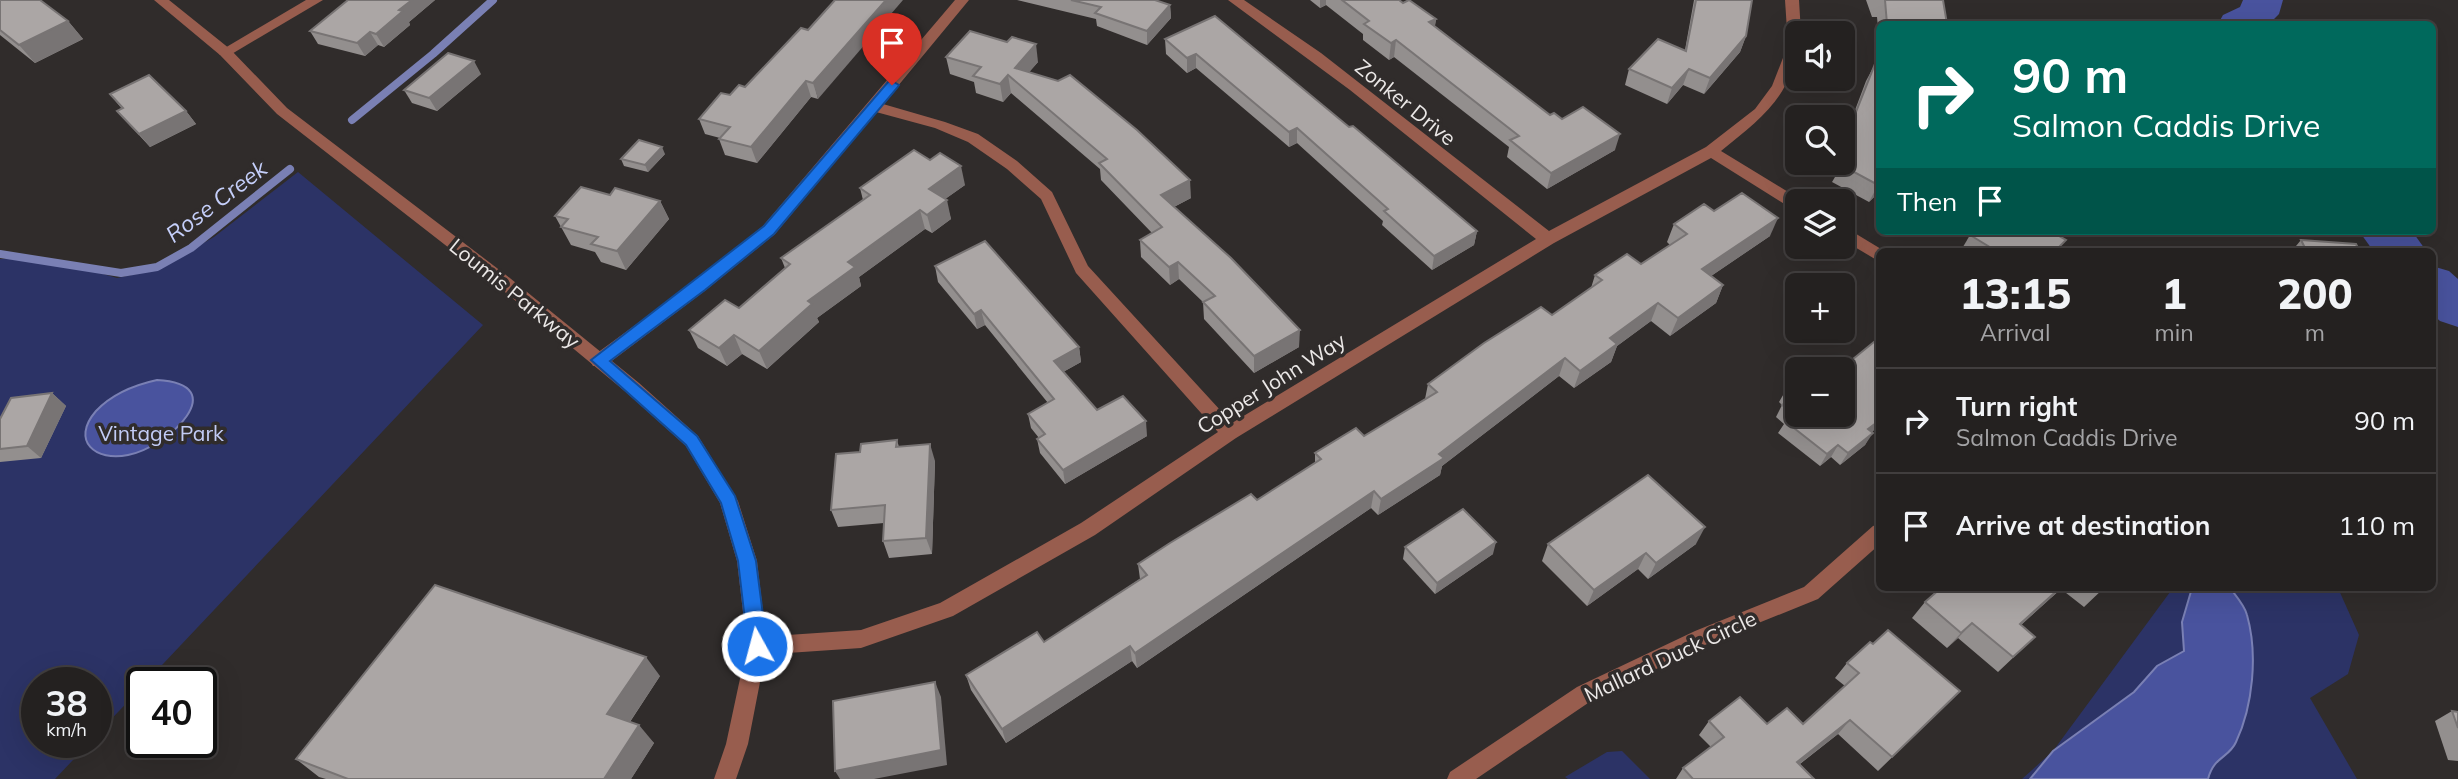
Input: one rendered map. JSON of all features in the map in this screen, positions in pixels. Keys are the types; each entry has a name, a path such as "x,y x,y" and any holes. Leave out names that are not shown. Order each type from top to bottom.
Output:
{"street":[{"name":"Loumis Parkway","path":"160,0 225,52 282,111 500,279 692,441 729,501 747,561 757,646 737,744 725,779"},
{"path":"225,52 316,0"},
{"path":"599,360 700,286 769,230 962,0"},
{"name":"Zonker Drive","path":"1236,0 1302,44 1450,165 1548,239"},
{"name":"Copper John Way","path":"757,646 861,639 946,610 1088,529 1230,433 1548,239 1711,150 1760,112 1779,88 1795,45 1792,0"},
{"path":"874,107 940,125 973,138 1012,165 1047,196 1082,269 1230,433"},
{"path":"1711,150 1785,196"},
{"path":"1855,240 1876,253"},
{"name":"Mallard Duck Circle","path":"1458,779 1584,694 1702,636 1811,593 1876,536"}],"green space":[{"name":"Vintage Park","path":"298,172 483,325 160,667 126,667 126,704 112,718 112,667 21,667 21,758 75,758 55,779 0,779 0,259 48,258 117,278 156,270 214,237"},
{"path":"2171,591 2339,591 2359,635 2348,674 2310,698 2357,779 2022,779 2053,751"},
{"path":"1622,751 1650,779 1565,777 1607,752"}],"shaded area":[{"path":"157,380 180,384 191,392 192,403 187,416 175,429 144,450 128,455 106,455 90,447 86,432 96,411 109,399 124,391"},
{"path":"2191,591 2232,591 2246,612 2250,630 2252,680 2242,728 2233,747 2214,766 2208,779 2030,779 2053,751 2134,692 2157,666 2184,651 2182,622"}],"building":[{"path":"0,0 40,0 68,21 19,45 0,30"},
{"path":"348,0 412,0 376,34 370,32 357,43 310,31"},
{"path":"835,0 886,0 813,83 806,81 751,147 719,139 730,127 699,119 721,93 730,95 739,85 745,87 801,28 808,30"},
{"path":"1071,0 1155,0 1170,5 1147,31 1095,13 1101,7"},
{"path":"1342,0 1399,0 1403,3 1409,0 1436,19 1429,22 1550,115 1554,113 1562,119 1583,107 1620,134 1551,173 1510,140 1519,136 1396,40 1391,43 1364,24 1369,21"},
{"path":"1696,0 1752,0 1746,36 1710,78 1689,69 1672,88 1629,69 1658,39 1686,51"},
{"path":"1885,0 1943,0 1946,21 1887,21"},
{"path":"1215,16 1349,127 1353,126 1477,231 1434,256 1384,211 1388,209 1297,128 1289,132 1196,54 1187,58 1165,39"},
{"path":"970,31 1007,42 1012,37 1036,44 1015,68 1058,81 1070,75 1137,130 1190,180 1161,195 1231,258 1300,330 1254,356 1203,302 1215,296 1178,262 1169,267 1140,240 1162,227 1099,163 1107,159 1008,75 1000,84 973,76 981,67 946,57"},
{"path":"448,53 474,61 429,98 404,90"},
{"path":"1875,64 1876,64 1876,184 1855,173 1855,114"},
{"path":"149,75 186,111 139,134 117,111 123,108 110,94"},
{"path":"639,140 662,147 645,165 621,159"},
{"path":"914,150 930,160 940,153 961,166 929,189 947,200 927,215 920,210 848,262 855,267 808,301 812,304 759,351 734,335 719,348 689,330 725,300 739,308 790,264 781,258 870,195 860,188"},
{"path":"581,187 610,195 615,188 660,201 617,251 591,244 598,237 561,227 568,219 555,216"},
{"path":"1742,193 1778,218 1702,269 1723,285 1678,318 1658,303 1610,338 1617,344 1580,371 1565,358 1439,454 1444,458 1381,499 1374,491 1135,653 1130,646 1002,729 966,675 1037,632 1044,642 1147,575 1138,564 1170,543 1251,494 1257,500 1321,459 1315,453 1356,428 1364,436 1437,392 1428,384 1484,343 1541,307 1552,315 1602,280 1595,275 1627,254 1641,264 1687,234 1674,224 1704,204 1714,211"},
{"path":"1970,235 2057,235 2066,240 2058,248 1991,248"},
{"path":"2301,240 2356,244 2358,248 2305,248"},
{"path":"985,241 1079,347 1054,361 1097,410 1123,396 1146,421 1063,470 1037,439 1045,434 1028,414 1054,399 981,310 974,314 935,266"},
{"path":"1876,340 1876,423 1868,429 1873,433 1848,453 1838,445 1827,454 1793,427 1855,427 1855,357"},
{"path":"52,393 27,446 0,449 0,419 11,398"},
{"path":"897,440 896,447 930,444 926,538 883,541 885,505 831,510 836,454 860,452 861,444"},
{"path":"1648,475 1705,527 1656,563 1646,553 1594,590 1548,544"},
{"path":"1463,509 1496,542 1437,583 1405,547"},
{"path":"435,585 646,657 607,714 639,725 604,779 348,779 296,759"},
{"path":"1938,591 2057,591 2020,624 2035,637 2013,657 1972,623 1961,633 1925,602"},
{"path":"1888,630 1960,691 1892,757 1850,720 1797,762 1814,779 1693,779 1683,768 1724,737 1709,721 1740,697 1767,724 1787,708 1803,724 1859,673 1847,663"},
{"path":"935,682 941,750 835,771 833,701"},
{"path":"2452,711 2458,712 2458,728"}],"waterway":[{"name":"Rose Creek","path":"352,120 433,54 493,0"},
{"path":"2244,21 2258,14 2263,0"},
{"name":"Rose Creek","path":"0,254 121,273 157,267 191,248 290,169"},
{"path":"2387,235 2399,248"},
{"path":"2436,288 2458,308"}],"route":[{"path":"757,646 747,561 729,501 692,441 599,360 700,286 769,230 810,185 892,85"}]}
